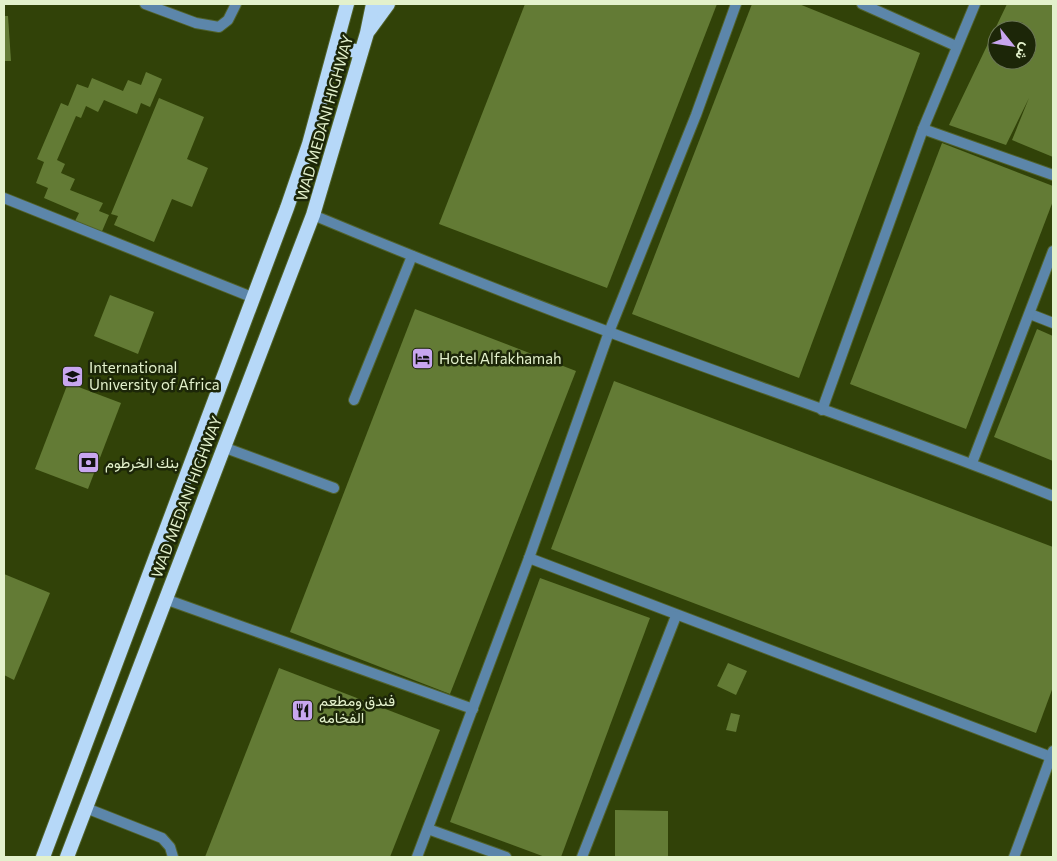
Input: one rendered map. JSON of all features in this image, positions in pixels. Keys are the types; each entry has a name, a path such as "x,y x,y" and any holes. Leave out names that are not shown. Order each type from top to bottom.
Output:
{"highway":[{"name":"WAD MEDANI HIGHWAY","path":"43,857 254,298 309,144 347,4"},
{"path":"367,33 373,4"},
{"path":"367,33 388,4"},
{"name":"WAD MEDANI HIGHWAY","path":"67,857 313,216 367,33"},
{"path":"336,47 361,52"}],"street":[{"path":"145,4 196,23 219,27 228,20 236,4"},
{"path":"417,857 529,558 609,332 696,115 736,4"},
{"path":"862,4 956,46"},
{"path":"822,410 923,129 975,4"},
{"path":"923,129 1053,175"},
{"path":"4,198 254,298"},
{"path":"313,216 609,332 972,463 1053,496"},
{"path":"972,463 1053,251"},
{"path":"354,400 412,256"},
{"path":"1030,314 1053,323"},
{"path":"223,447 334,488"},
{"path":"529,558 676,616 1052,754 1014,857"},
{"path":"165,599 473,709"},
{"path":"582,857 676,616"},
{"path":"86,808 162,838 170,847 173,857"},
{"path":"428,829 506,857"}],"building":[{"path":"525,4 717,4 607,288 439,224"},
{"path":"752,4 799,4 920,53 799,378 632,314"},
{"path":"1007,4 1053,4 1053,157 1012,140 1029,98 1006,145 949,125 987,46 987,70 1037,70 1037,20 999,20"},
{"path":"4,16 8,16 11,61 4,61"},
{"path":"146,72 162,79 150,107 141,103 137,114 104,100 98,112 86,106 81,118 76,116 57,160 65,164 61,173 75,179 70,190 103,203 99,211 109,215 100,236 86,230 88,226 75,221 79,213 44,198 48,188 36,183 44,162 37,159 61,103 68,106 77,84 88,88 92,78 123,91 128,80 141,85"},
{"path":"159,98 204,117 187,159 208,168 192,207 172,199 154,242 114,225 118,216 111,214"},
{"path":"942,143 1053,186 1053,201 966,429 850,384"},
{"path":"110,295 154,312 138,354 94,336"},
{"path":"415,309 576,371 450,694 290,632"},
{"path":"1037,329 1053,336 1053,461 994,437"},
{"path":"614,381 1053,547 1053,687 1036,733 551,549"},
{"path":"68,383 121,403 88,489 35,469"},
{"path":"4,574 50,593 14,680 4,675"},
{"path":"540,578 650,618 561,857 545,857 450,822"},
{"path":"728,663 747,671 736,695 717,686"},
{"path":"279,668 440,730 390,857 205,857"},
{"path":"731,713 740,715 736,732 726,730"},
{"path":"615,810 668,811 668,857 615,857"}],"place":[{"name":"Hotel Alfakhamah","path":"423,359"},
{"name":"International University of Africa","path":"73,377"},
{"name":"بنك الخرطوم","path":"89,463"},
{"name":"فندق ومطعم الفخامه","path":"303,710"}]}
